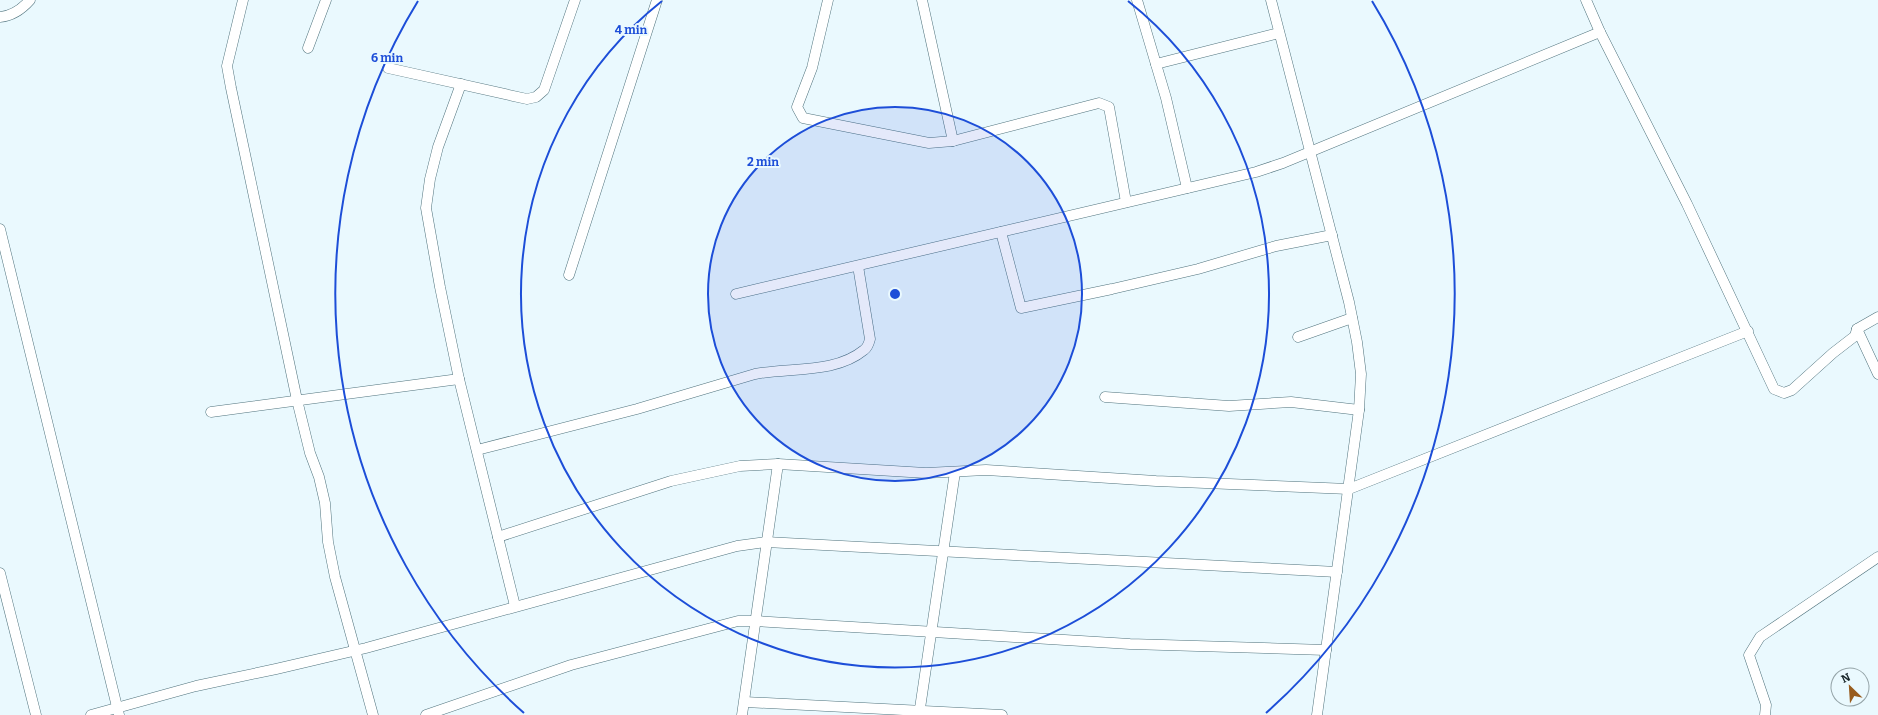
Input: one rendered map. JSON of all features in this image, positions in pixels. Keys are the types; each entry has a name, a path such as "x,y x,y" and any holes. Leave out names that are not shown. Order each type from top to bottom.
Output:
{"street":[{"path":"0,17 6,16 22,8 30,0"},
{"path":"243,0 227,66 297,400 310,453 319,477 325,503 328,542 335,577 373,715"},
{"path":"308,48 326,0"},
{"path":"388,68 527,99 536,97 544,90 576,0"},
{"path":"569,275 657,0"},
{"path":"828,0 812,68 797,108 803,118 929,143 953,141 1099,103 1109,107 1126,202"},
{"path":"922,0 953,141"},
{"path":"1137,0 1166,98 1187,188"},
{"path":"1271,0 1352,318 1361,374 1359,410 1349,489 1336,572 1317,715"},
{"path":"1586,0 1600,32 1687,204 1748,331 1769,382 1774,389 1784,393 1792,390 1833,353 1855,336 1857,330 1878,317"},
{"path":"736,294 1256,172 1600,32"},
{"path":"1156,64 1279,33"},
{"path":"461,84 438,147 430,179 426,208 440,287 459,379 514,606"},
{"path":"0,229 118,711"},
{"path":"1000,232 1021,308 1198,269 1276,246 1332,235"},
{"path":"477,450 637,409 755,374 774,370 827,366 849,359 866,349 870,339 858,266"},
{"path":"1298,337 1352,318"},
{"path":"1857,330 1878,374"},
{"path":"498,537 671,481 740,466 778,464 926,473 986,470 1156,481 1349,489 1748,331"},
{"path":"211,412 459,379"},
{"path":"1105,397 1229,406 1292,402 1359,410"},
{"path":"742,715 778,464"},
{"path":"919,713 955,472"},
{"path":"91,715 118,711 196,686 356,650 737,546 766,542 944,550 1336,572"},
{"path":"1765,715 1766,705 1749,654 1760,637 1878,557"},
{"path":"0,573 36,715"},
{"path":"426,715 571,665 738,621 1130,644 1326,650"},
{"path":"745,702 919,713 1002,715"}]}
